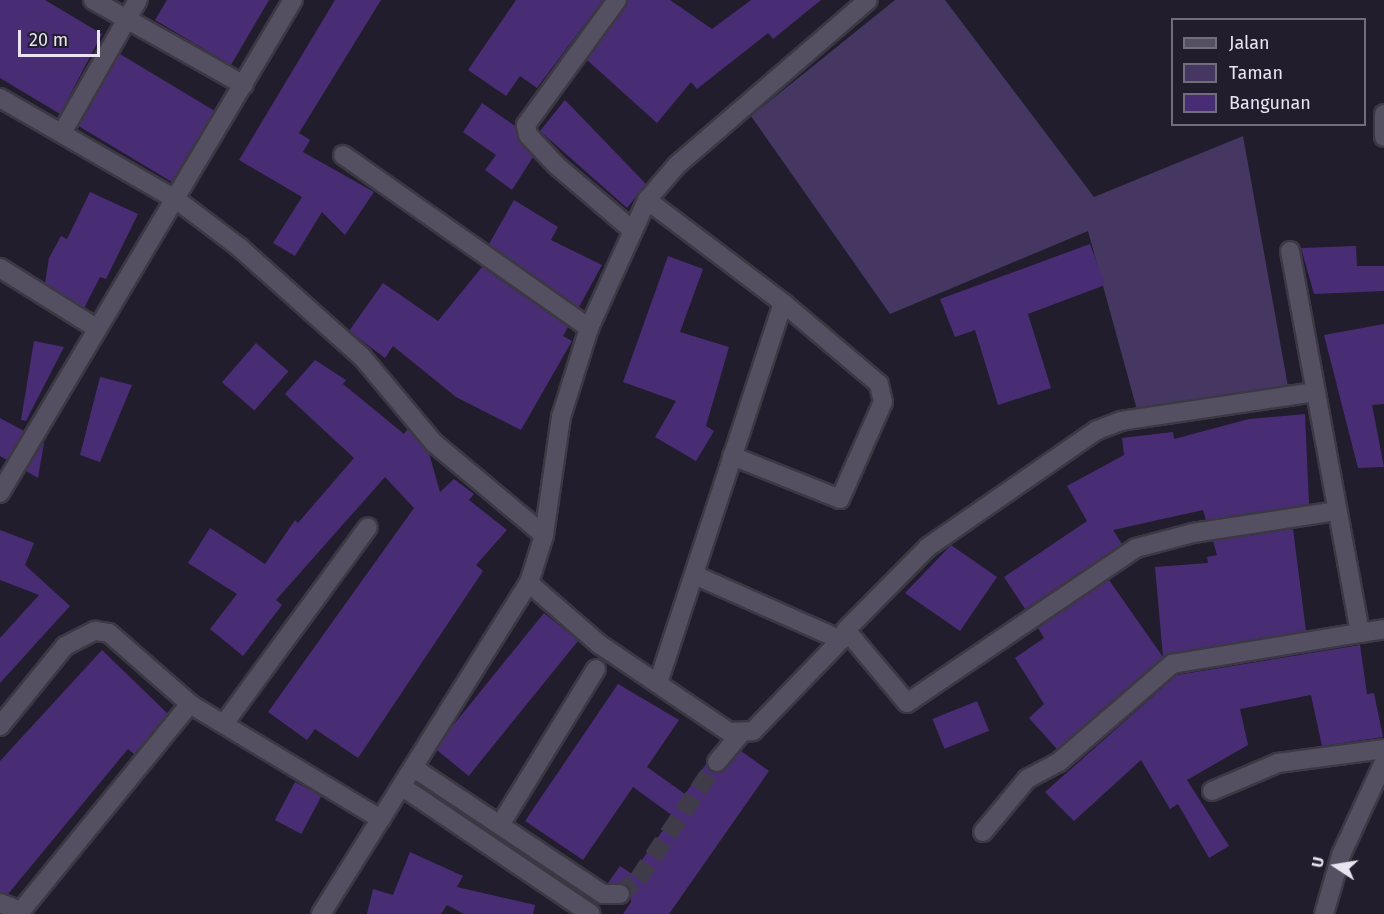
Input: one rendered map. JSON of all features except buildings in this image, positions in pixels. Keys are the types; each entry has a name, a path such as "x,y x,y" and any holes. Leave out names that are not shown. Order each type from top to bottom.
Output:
{"street":[{"path":"93,0 244,85"},
{"path":"62,133 138,0"},
{"path":"0,493 96,328 177,200 293,0"},
{"path":"618,0 526,125 528,135 556,165 632,230"},
{"path":"321,914 381,819 404,788 414,768 530,583 544,535 561,417 589,328 647,200 678,165 867,0"},
{"path":"0,98 177,200 313,308 434,443 544,535"},
{"path":"1384,114 1384,137"},
{"path":"343,155 589,328"},
{"path":"647,200 783,303 879,384 883,402 840,499 732,456"},
{"path":"1290,251 1360,633"},
{"path":"0,268 96,328"},
{"path":"658,683 783,303"},
{"path":"1315,392 1121,421 1097,430 928,547 846,630 907,703 1136,548 1193,533 1338,511"},
{"path":"226,721 368,527"},
{"path":"694,574 841,640 763,723 741,733 717,762"},
{"path":"530,583 599,644 729,732 741,733"},
{"path":"983,832 1027,779 1059,762 1172,664 1384,629"},
{"path":"0,726 65,646 95,631 109,633 190,704 226,721 381,819"},
{"path":"500,825 596,669"},
{"path":"0,903 21,911 190,704"},
{"path":"1212,791 1278,763 1384,749"},
{"path":"1324,914 1341,855 1384,762"},
{"path":"414,768 603,894 620,894"},
{"path":"404,788 591,914"}],"green space":[{"path":"895,0 945,0 1094,197 1243,136 1289,392 1140,421 1088,231 890,314 751,116"}],"tunnel":[{"path":"620,894 638,879 717,762"}]}
